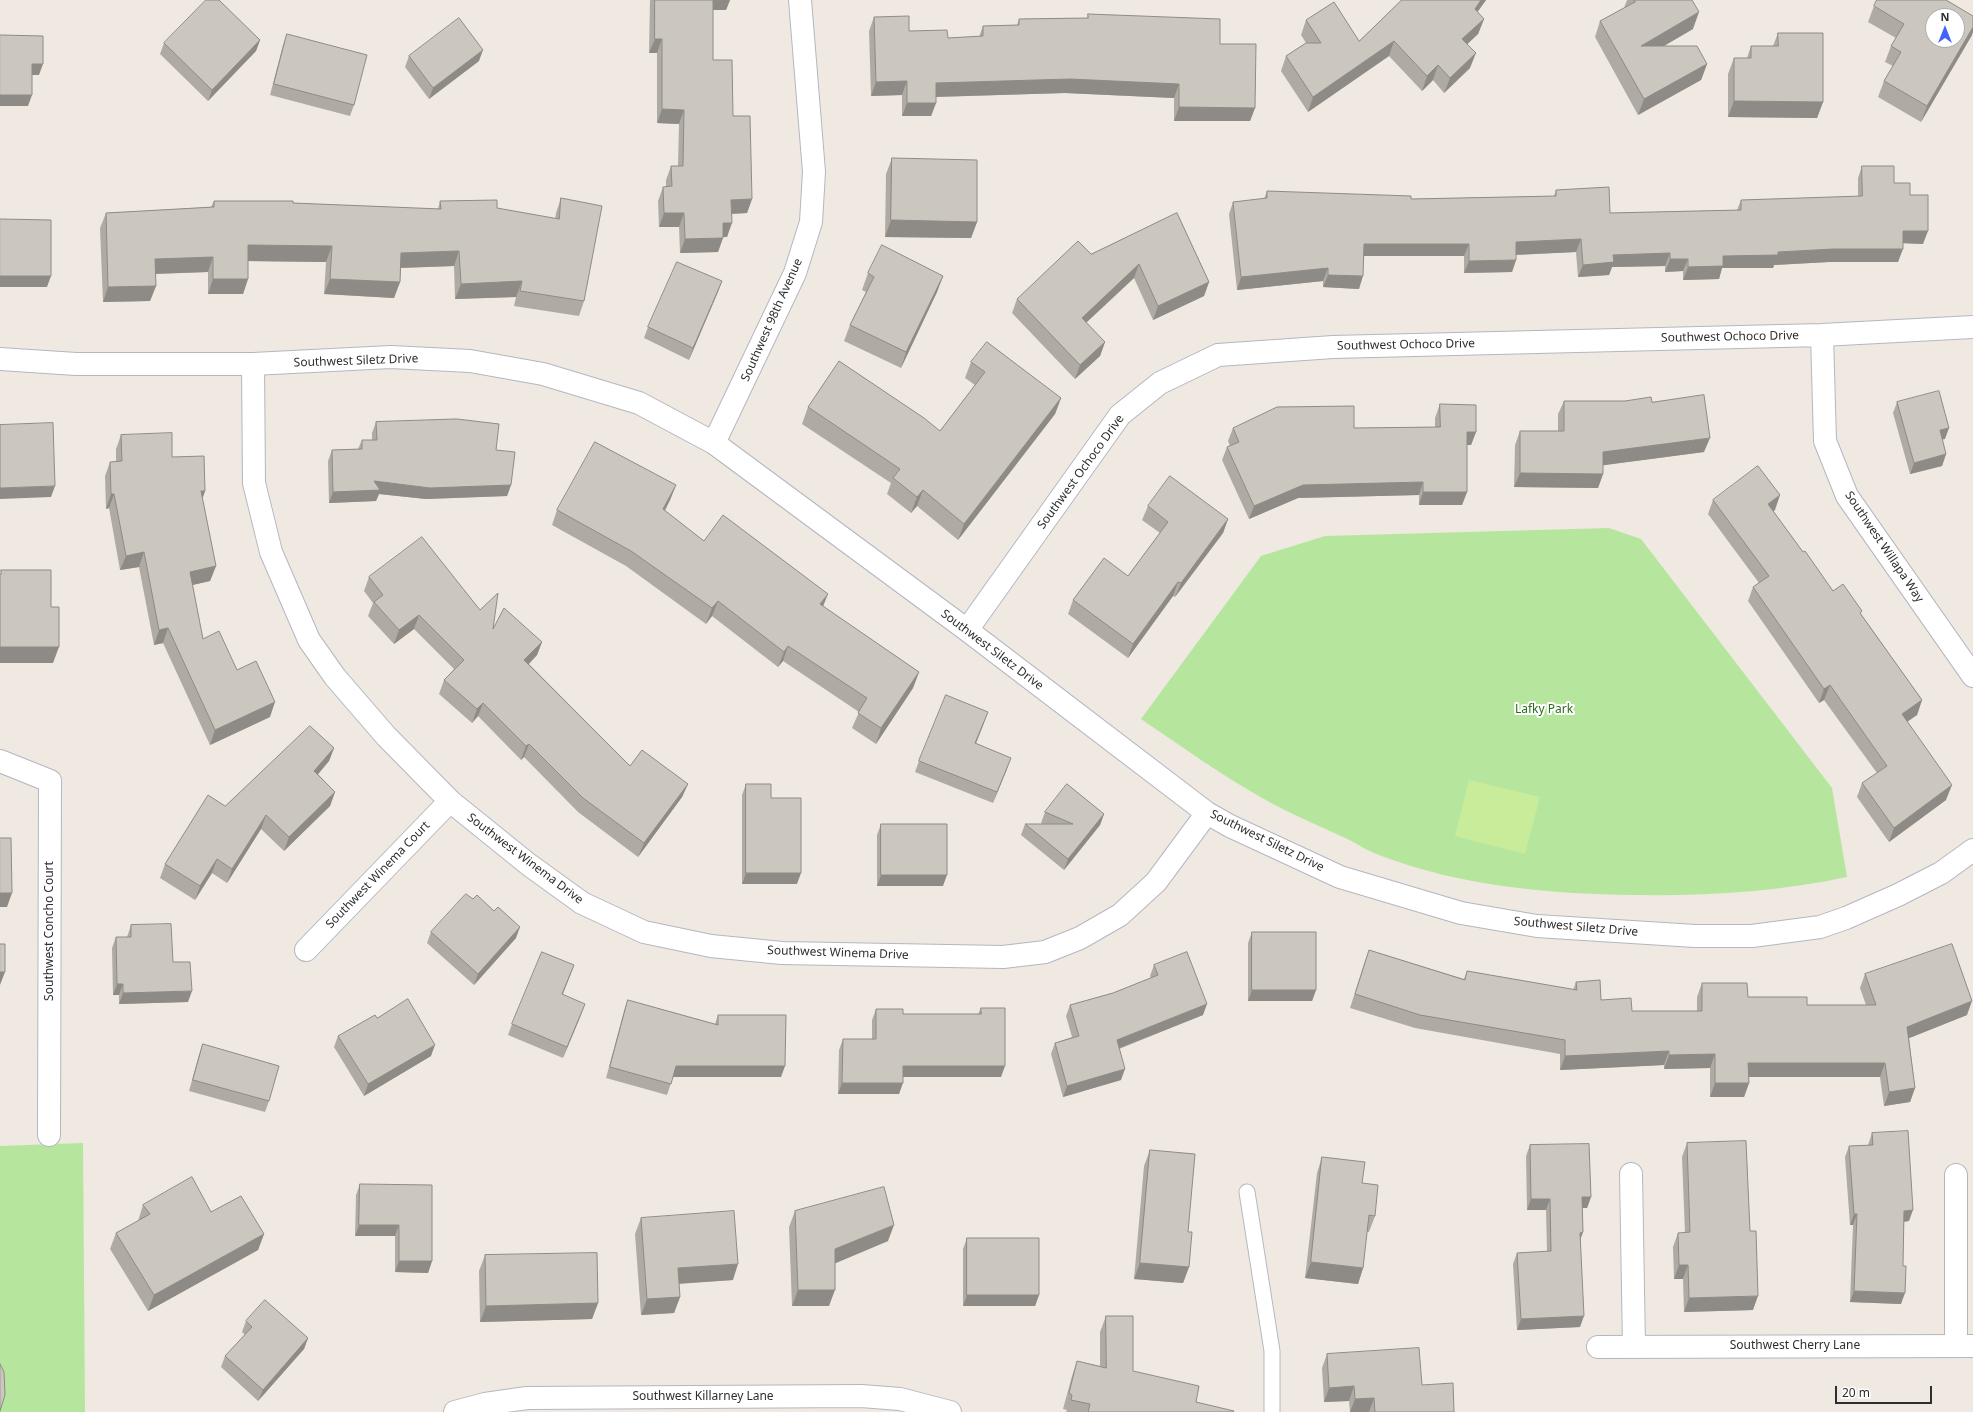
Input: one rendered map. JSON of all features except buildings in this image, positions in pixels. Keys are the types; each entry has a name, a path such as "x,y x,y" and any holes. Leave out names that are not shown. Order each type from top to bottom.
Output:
{"street":[{"name":"Southwest 98th Avenue","path":"714,443 796,273 811,222 814,172 800,0"},
{"name":"Southwest Ochoco Drive","path":"967,630 1120,416 1160,383 1218,355 1333,347 1822,335 1973,327"},
{"name":"Southwest Willapa Way","path":"1822,335 1825,441 1847,496 1973,676"},
{"name":"Southwest Siletz Drive","path":"0,359 76,364 253,364 391,357 470,361 543,374 639,403 714,443 967,630 1207,812 1230,826 1340,877 1461,913 1537,926 1695,936 1752,936 1820,927 1846,918 1898,895 1941,873 1973,850"},
{"name":"Southwest Winema Drive","path":"253,364 254,483 271,552 309,640 335,677 386,736 450,801 528,864 582,904 644,932 711,946 782,953 995,957 1045,952 1080,938 1120,915 1156,882 1207,812"},
{"name":"Southwest Concho Court","path":"0,761 50,781 49,1135"},
{"name":"Southwest Winema Court","path":"306,950 450,801"},
{"path":"1631,1174 1634,1347"},
{"name":"Southwest Cherry Lane","path":"1598,1347 1964,1346 1956,1175"},
{"name":"Southwest Killarney Lane","path":"455,1412 485,1404 527,1398 769,1405 862,1396 900,1399 950,1412"}],"lane":[{"path":"1247,1192 1272,1350 1272,1412"}],"green space":[{"name":"Lafky Park","path":"1609,528 1641,539 1832,788 1847,877 1768,890 1715,894 1634,895 1569,893 1537,890 1472,881 1440,874 1409,866 1375,853 1294,815 1248,790 1141,719 1261,556 1325,536"},
{"path":"1469,780 1540,797 1525,854 1455,836"},
{"path":"83,1143 85,1412 0,1412 0,1146"}]}
